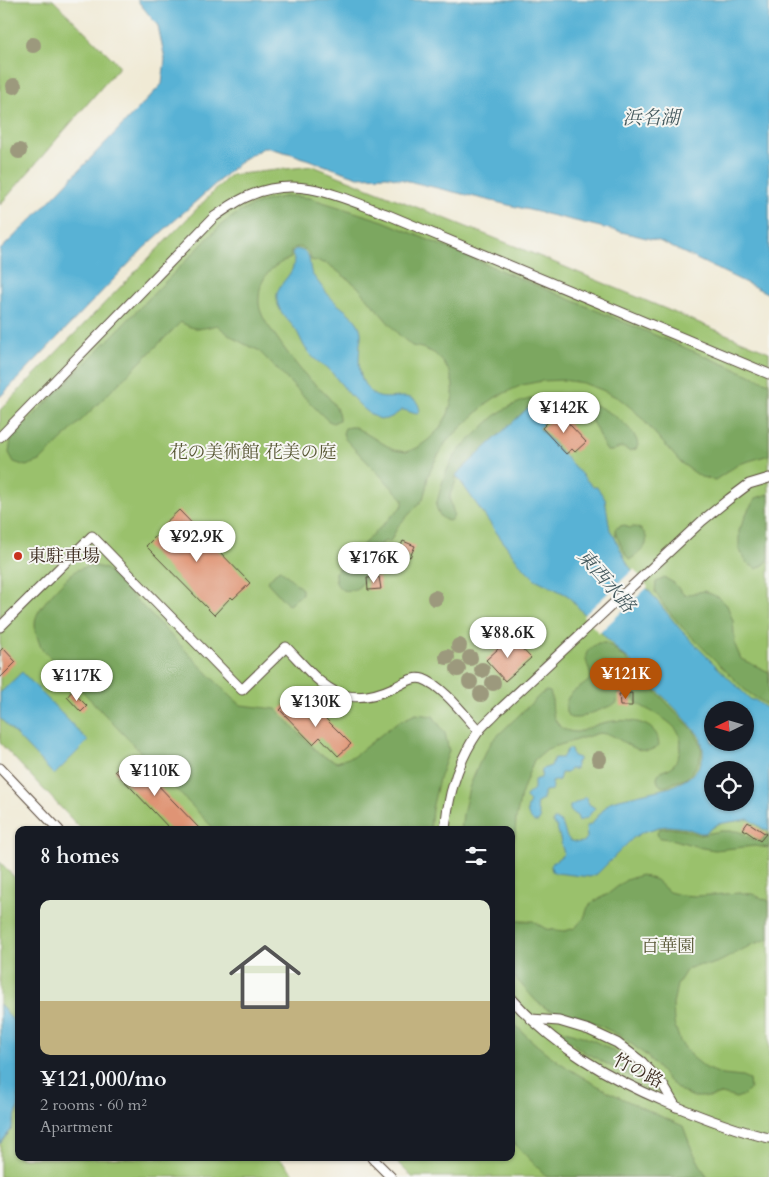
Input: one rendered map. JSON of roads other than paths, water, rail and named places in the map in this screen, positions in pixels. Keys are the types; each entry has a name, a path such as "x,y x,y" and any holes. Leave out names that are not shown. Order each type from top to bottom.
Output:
{"lane":[{"path":"0,437 214,217 250,195 290,186 311,188 331,193 386,214 769,374"},
{"path":"445,826 454,783 464,756 479,731 659,561 729,498 749,484 769,478"},
{"path":"0,627 92,536 242,690 286,646 321,682 331,690 343,695 356,698 369,697 411,679 422,679 446,695 479,731"},
{"path":"0,768 55,826"},
{"name":"竹の路","path":"515,1002 551,1037 580,1058 615,1078 676,1107 727,1126 769,1138"},
{"path":"531,1019 559,1021 589,1030 617,1043 642,1062 663,1085 676,1107"},
{"path":"375,1161 391,1177"}],"water":[{"name":"浜名湖","path":"137,0 769,0 769,294 659,241 387,176 358,177 292,154 265,147 242,160 144,248 0,397 0,250 162,84 165,59 158,26"},
{"path":"296,249 302,250 308,255 312,274 331,298 358,324 361,330 359,367 367,388 372,394 379,397 404,397 415,400 420,412 418,414 402,410 386,419 374,416 359,405 328,368 317,361 308,351 296,330 280,310 277,300 278,290 294,265 292,253"},
{"name":"東西水路","path":"528,408 543,424 539,428 593,487 597,487 605,499 610,530 628,565 680,629 711,661 751,700 755,700 769,710 769,830 763,829 749,819 718,824 705,833 686,828 659,827 643,832 633,838 597,874 590,877 552,871 551,864 564,854 557,827 553,824 553,820 561,823 567,838 576,842 583,842 587,838 586,826 590,825 610,802 671,787 691,776 702,759 702,744 700,737 680,713 642,675 630,660 621,654 567,595 535,579 519,563 456,475"},
{"path":"22,672 88,741 54,775 0,718 0,693"},
{"path":"569,749 573,756 579,758 579,761 576,762 576,769 570,769 567,773 561,773 559,780 552,782 553,789 545,791 543,800 537,803 536,806 540,819 538,822 534,822 528,813 530,802 526,796 534,789 534,780 541,778 542,769 551,766 554,758 562,758"},
{"path":"586,797 589,804 595,808 587,818 579,821 577,816 571,811 570,806"},
{"path":"0,1004 15,1024 15,1118 11,1130 0,1144"}],"place":[{"name":"東駐車場","path":"18,556"}],"park label":[{"name":"花の美術館 花美の庭","path":"253,452"},
{"name":"百華園","path":"668,946"}]}
